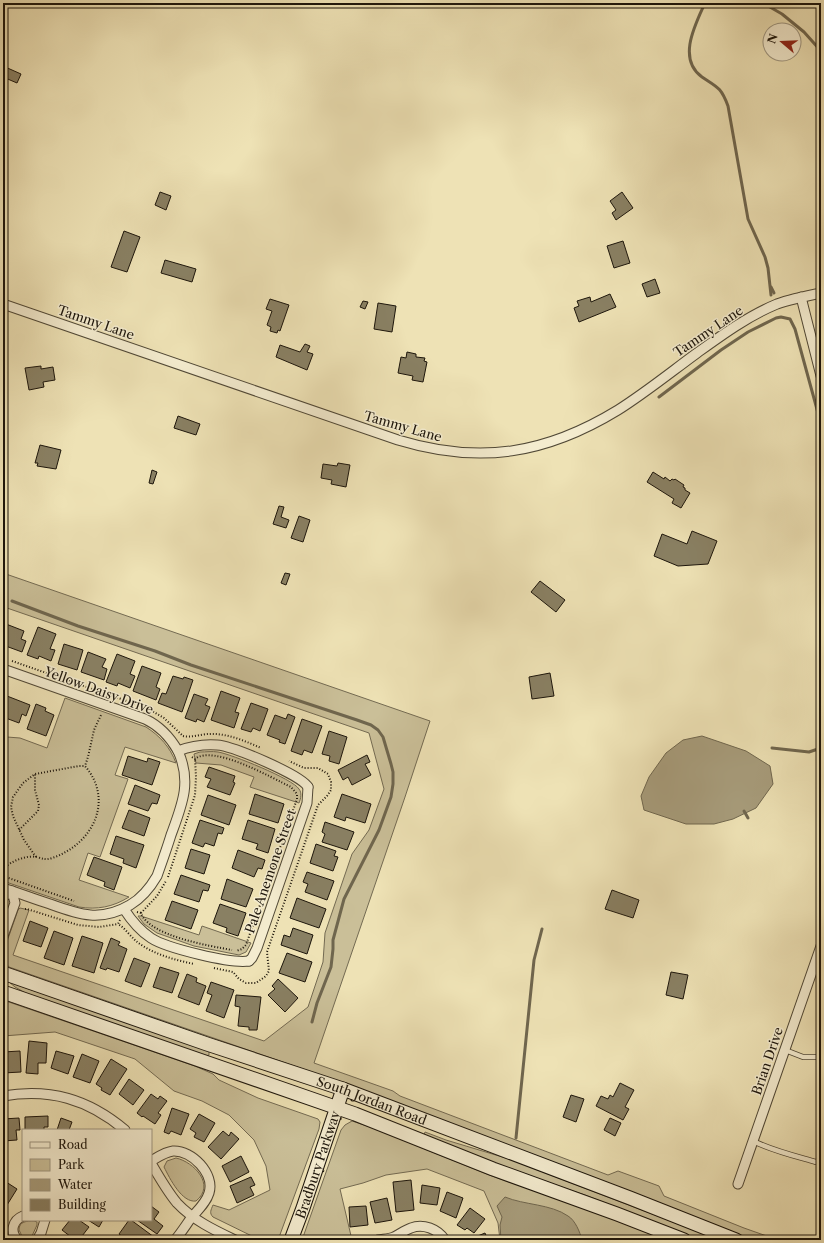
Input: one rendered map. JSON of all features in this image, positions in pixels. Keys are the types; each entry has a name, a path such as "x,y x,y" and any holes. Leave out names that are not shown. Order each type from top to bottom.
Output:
{"main road":[{"name":"South Jordan Road","path":"3,972 207,1044 343,1089 736,1240"},
{"name":"South Jordan Road","path":"3,992 337,1108 493,1169 684,1240"},
{"name":"Bradbury Parkway","path":"291,1240 343,1089"}],"street":[{"name":"Tammy Lane","path":"3,304 398,440 428,448 472,454 498,453 522,449 552,442 577,432 619,409 738,325 776,305 801,297 821,293"},
{"path":"801,297 821,376"},
{"name":"Yellow Daisy Drive","path":"3,669 145,719 163,731 172,741 178,751 184,768 185,784 185,791 181,806 159,870 152,885 134,903 124,909 105,915 80,914 7,890"},
{"name":"Pale Anemone Street","path":"124,909 140,930 152,939 188,951 229,961 250,963 255,954 307,804 312,786 298,778 231,748 219,745 205,745 193,746 178,751"},
{"path":"3,897 7,890 15,903 3,936"},
{"name":"Brian Drive","path":"738,1184 821,946"},
{"path":"3,1096 40,1093 61,1096 95,1109 113,1126"},
{"path":"152,1161 166,1153 173,1151 179,1152 191,1158 205,1170 210,1181 209,1193 202,1205 175,1240"},
{"path":"152,1164 171,1196 184,1210 207,1226 235,1240"},
{"path":"18,1240 14,1237 13,1228 17,1219 22,1216"},
{"path":"37,1240 45,1221"},
{"path":"378,1240 389,1238 412,1227 420,1226 434,1230 445,1240"}],"lane":[{"path":"784,1050 803,1058 821,1057"},
{"path":"753,1141 786,1154 821,1162"}],"path":[{"path":"84,766 88,757 94,730 101,715"},
{"path":"183,736 219,734 238,739 264,750"},
{"path":"137,912 141,913 145,919 159,930 188,940 235,950 242,949 247,942 297,799 297,794 291,786 223,757 199,756 194,759 192,757"},
{"path":"213,968 232,972 241,981 249,984 262,980 268,974 269,968 267,952 318,805 330,794 331,782 325,771 318,768 304,768 284,759"},
{"path":"36,857 19,830 12,813 11,802 15,792 23,783 35,774 84,766"},
{"path":"3,869 11,862 20,859 36,857 47,859 62,854 83,839 93,825 98,809 99,796 95,782 84,766"},
{"path":"19,830 38,811 39,805 35,790 35,774"},
{"path":"3,876 80,903"},
{"path":"120,919 118,924 144,947 160,954 196,964"}],"green space":[{"path":"3,573 430,721 314,1063 393,1091 400,1096 608,1175 618,1171 659,1186 664,1196 778,1240 754,1240 602,1181 297,1067 9,967 4,961 3,953 18,910 20,908 29,910 13,955 264,1041 308,1007 323,962 325,933 352,854 369,830 384,789 369,733 7,608 3,620"},
{"path":"65,698 146,727 164,742 176,763 125,747 115,775 128,779 100,857 88,853 79,880 129,897 105,907 79,907 3,881 3,749 7,737 20,738 47,748"},
{"path":"200,752 216,752 225,754 248,762 286,779 301,792 299,803 250,787 254,777 221,765 196,763 194,754"},
{"path":"138,916 199,935 202,926 251,943 246,952 239,955 194,946 157,933 144,924"},
{"path":"9,982 209,1051 209,1055 206,1056 29,995"},
{"path":"3,1000 195,1066 213,1074 219,1080 258,1098 318,1119 320,1122 319,1129 278,1240 260,1240 213,1217 211,1214 213,1205 229,1210 270,1190 266,1166 254,1140 229,1115 202,1101 174,1091 135,1059 55,1032 3,1036"},
{"path":"352,1121 492,1176 582,1207 667,1240 500,1240 498,1223 484,1191 427,1169 386,1175 340,1189 352,1240 302,1240 341,1130 345,1125"},
{"path":"425,1132 509,1159 720,1240 701,1240 585,1195 500,1166 424,1135"},
{"path":"176,1158 183,1160 196,1169 203,1181 204,1188 202,1195 196,1201 191,1201 181,1194 173,1184 164,1167 167,1161"},
{"path":"26,1221 37,1222 37,1225 32,1236 27,1238 22,1236 19,1230 20,1225"}],"water":[{"path":"702,736 746,751 770,766 773,784 756,808 733,819 714,824 686,824 644,810 641,796 649,777 666,753 683,740"},
{"path":"505,1197 561,1212 573,1220 579,1230 582,1240 501,1240 500,1225 502,1217 497,1206"}],"building":[{"path":"3,66 21,74 17,83 3,77"},
{"path":"160,192 171,196 166,210 155,205"},
{"path":"622,192 633,208 616,220 612,213 616,210 610,201"},
{"path":"124,231 140,237 127,272 111,267"},
{"path":"623,241 630,263 614,268 607,246"},
{"path":"165,260 196,269 192,282 161,273"},
{"path":"655,279 660,293 647,297 642,284"},
{"path":"610,294 616,307 579,322 574,308 579,306 577,301 590,297 591,302"},
{"path":"270,299 289,305 280,331 278,330 277,333 270,331 271,327 267,325 272,311 266,309"},
{"path":"363,301 368,302 365,309 360,307"},
{"path":"378,303 396,306 392,332 374,329"},
{"path":"305,344 310,346 307,352 313,354 307,370 276,357 280,345 300,352"},
{"path":"407,352 416,354 416,357 425,358 424,361 427,362 423,382 412,380 413,376 398,373 401,357 406,358"},
{"path":"41,366 41,369 53,367 55,380 43,382 44,387 29,390 25,368"},
{"path":"178,416 200,424 196,435 174,428"},
{"path":"40,445 61,450 56,469 37,466 38,463 35,463"},
{"path":"338,463 350,465 346,487 331,484 332,480 321,478 323,464 337,466"},
{"path":"152,470 157,472 153,484 149,483"},
{"path":"653,472 664,479 665,477 670,481 675,479 684,485 683,487 685,490 690,493 681,508 672,503 674,499 647,482"},
{"path":"279,506 284,507 281,517 289,520 286,528 273,524"},
{"path":"299,516 310,520 303,542 291,538"},
{"path":"692,531 717,541 708,564 678,566 654,556 662,534 687,544"},
{"path":"285,573 290,574 286,585 281,583"},
{"path":"540,581 565,600 556,612 531,592"},
{"path":"6,624 24,631 21,639 26,641 22,652 3,645 3,633"},
{"path":"38,627 56,634 50,649 55,650 51,661 39,656 38,659 27,655"},
{"path":"64,644 83,650 77,670 58,664"},
{"path":"88,652 106,659 102,667 107,669 104,680 81,672"},
{"path":"117,654 135,661 130,674 135,676 130,688 118,683 117,686 106,682"},
{"path":"142,666 161,673 156,687 160,689 156,700 133,691"},
{"path":"550,673 554,696 532,699 529,677"},
{"path":"173,676 193,680 182,712 158,703 162,693 166,694"},
{"path":"221,691 240,698 235,712 239,713 234,728 211,720"},
{"path":"194,694 208,699 205,705 210,707 204,722 197,719 196,722 185,718"},
{"path":"7,696 30,705 26,716 22,714 19,723 3,717 3,707"},
{"path":"251,703 268,709 260,731 253,728 251,732 241,729"},
{"path":"36,704 46,708 45,711 54,715 46,736 27,729"},
{"path":"288,714 295,717 285,744 279,742 280,740 267,735 275,715 286,719"},
{"path":"302,719 322,726 312,753 304,750 302,755 291,751"},
{"path":"329,731 347,737 339,764 329,761 330,756 322,754"},
{"path":"367,755 370,762 365,764 371,775 352,785 348,777 343,780 338,770"},
{"path":"128,756 147,762 148,758 160,762 152,785 122,775"},
{"path":"209,767 235,776 233,782 235,783 230,795 207,787 211,779 205,777"},
{"path":"135,785 160,795 157,804 152,803 148,811 128,804"},
{"path":"255,794 284,804 278,823 249,814"},
{"path":"342,794 371,804 365,823 346,817 345,821 334,817"},
{"path":"208,795 236,805 229,825 201,815"},
{"path":"129,810 150,818 144,836 122,828"},
{"path":"200,820 224,828 222,834 218,833 214,846 205,843 203,847 192,843"},
{"path":"248,820 275,829 268,853 256,849 258,844 242,839"},
{"path":"325,822 354,832 347,850 322,842 325,834 322,832"},
{"path":"116,836 144,845 136,868 123,863 124,859 110,854"},
{"path":"316,844 336,851 334,856 338,857 333,871 310,863"},
{"path":"191,849 210,855 204,874 185,868"},
{"path":"238,850 265,860 262,869 258,868 254,877 232,868"},
{"path":"94,857 122,867 114,890 104,886 105,882 87,875"},
{"path":"307,872 334,881 327,900 305,892 308,884 303,882"},
{"path":"181,875 210,885 208,891 203,890 199,902 174,894"},
{"path":"227,879 253,889 246,907 221,899"},
{"path":"612,890 639,900 633,918 605,909"},
{"path":"297,898 326,909 319,928 290,918"},
{"path":"172,901 198,910 191,929 165,920"},
{"path":"220,904 246,913 238,936 226,932 227,928 213,923"},
{"path":"30,921 48,928 41,947 23,941"},
{"path":"293,928 313,935 307,954 281,945 284,935 290,937"},
{"path":"54,931 73,938 64,965 44,958"},
{"path":"82,936 103,943 94,973 72,966"},
{"path":"111,938 120,942 118,945 127,949 119,972 107,968 106,970 100,968"},
{"path":"287,953 312,962 305,982 279,973"},
{"path":"134,958 150,964 141,987 125,981"},
{"path":"160,967 179,973 172,993 153,987"},
{"path":"671,972 688,975 683,999 666,995"},
{"path":"187,974 197,978 196,982 206,986 199,1005 178,997"},
{"path":"278,979 298,998 285,1012 268,995 275,989 272,986"},
{"path":"211,982 234,990 224,1018 206,1011 212,995 207,993"},
{"path":"236,995 261,997 257,1030 249,1030 249,1027 238,1026 240,1007 235,1006"},
{"path":"29,1041 47,1043 46,1063 38,1063 38,1074 26,1073"},
{"path":"20,1051 21,1072 3,1073 3,1052"},
{"path":"56,1051 74,1056 68,1074 51,1068"},
{"path":"82,1054 99,1061 90,1083 73,1077"},
{"path":"111,1059 127,1069 110,1095 101,1090 102,1088 96,1084"},
{"path":"129,1079 144,1090 133,1105 119,1094"},
{"path":"620,1083 634,1090 625,1107 629,1109 623,1120 596,1106 601,1096 608,1099 610,1095 613,1097"},
{"path":"151,1094 158,1099 160,1096 167,1101 158,1113 161,1115 155,1124 137,1113"},
{"path":"571,1095 584,1099 576,1122 563,1117"},
{"path":"172,1108 189,1114 181,1135 171,1131 169,1134 164,1132"},
{"path":"199,1114 215,1123 204,1142 194,1137 196,1133 190,1129"},
{"path":"48,1116 48,1127 44,1127 44,1129 25,1129 25,1117"},
{"path":"19,1118 20,1130 16,1130 17,1140 3,1141 3,1119"},
{"path":"61,1118 72,1122 69,1129 57,1129"},
{"path":"610,1118 621,1123 615,1136 604,1130"},
{"path":"223,1131 229,1136 231,1132 239,1139 221,1159 208,1147"},
{"path":"241,1156 249,1172 230,1182 222,1166"},
{"path":"251,1177 255,1185 250,1187 254,1195 237,1203 230,1186"},
{"path":"3,1180 17,1189 7,1205 3,1203"},
{"path":"411,1180 414,1210 396,1212 393,1182"},
{"path":"422,1185 440,1188 437,1205 420,1203"},
{"path":"447,1192 463,1198 456,1218 440,1211"},
{"path":"387,1198 392,1220 375,1223 370,1202"},
{"path":"366,1206 368,1225 350,1227 349,1207"},
{"path":"152,1207 159,1212 154,1219 163,1226 157,1234 138,1221 152,1221"},
{"path":"470,1208 485,1219 474,1233 467,1228 465,1230 457,1225"},
{"path":"69,1221 80,1221 89,1227 79,1240 75,1240 62,1230"},
{"path":"90,1221 102,1221 99,1227"},
{"path":"128,1221 132,1221 154,1237 151,1240 127,1240 119,1234"},
{"path":"485,1233 488,1240 468,1240"}],"waterway":[{"path":"705,3 690,42 689,51 691,61 695,70 721,91 728,106 748,219 765,257 768,268 771,295"},
{"path":"763,3 782,14 804,32 821,51"},
{"path":"771,287 774,293"},
{"path":"659,397 721,350 748,332 781,317 790,319 795,329 821,424"},
{"path":"12,601 78,626 371,725 378,730 383,737 393,772 391,797 379,830 344,899 333,940 331,967 317,1003 312,1022"},
{"path":"772,748 809,752 821,748"},
{"path":"744,811 748,818"},
{"path":"516,1138 534,960 542,929"}]}
